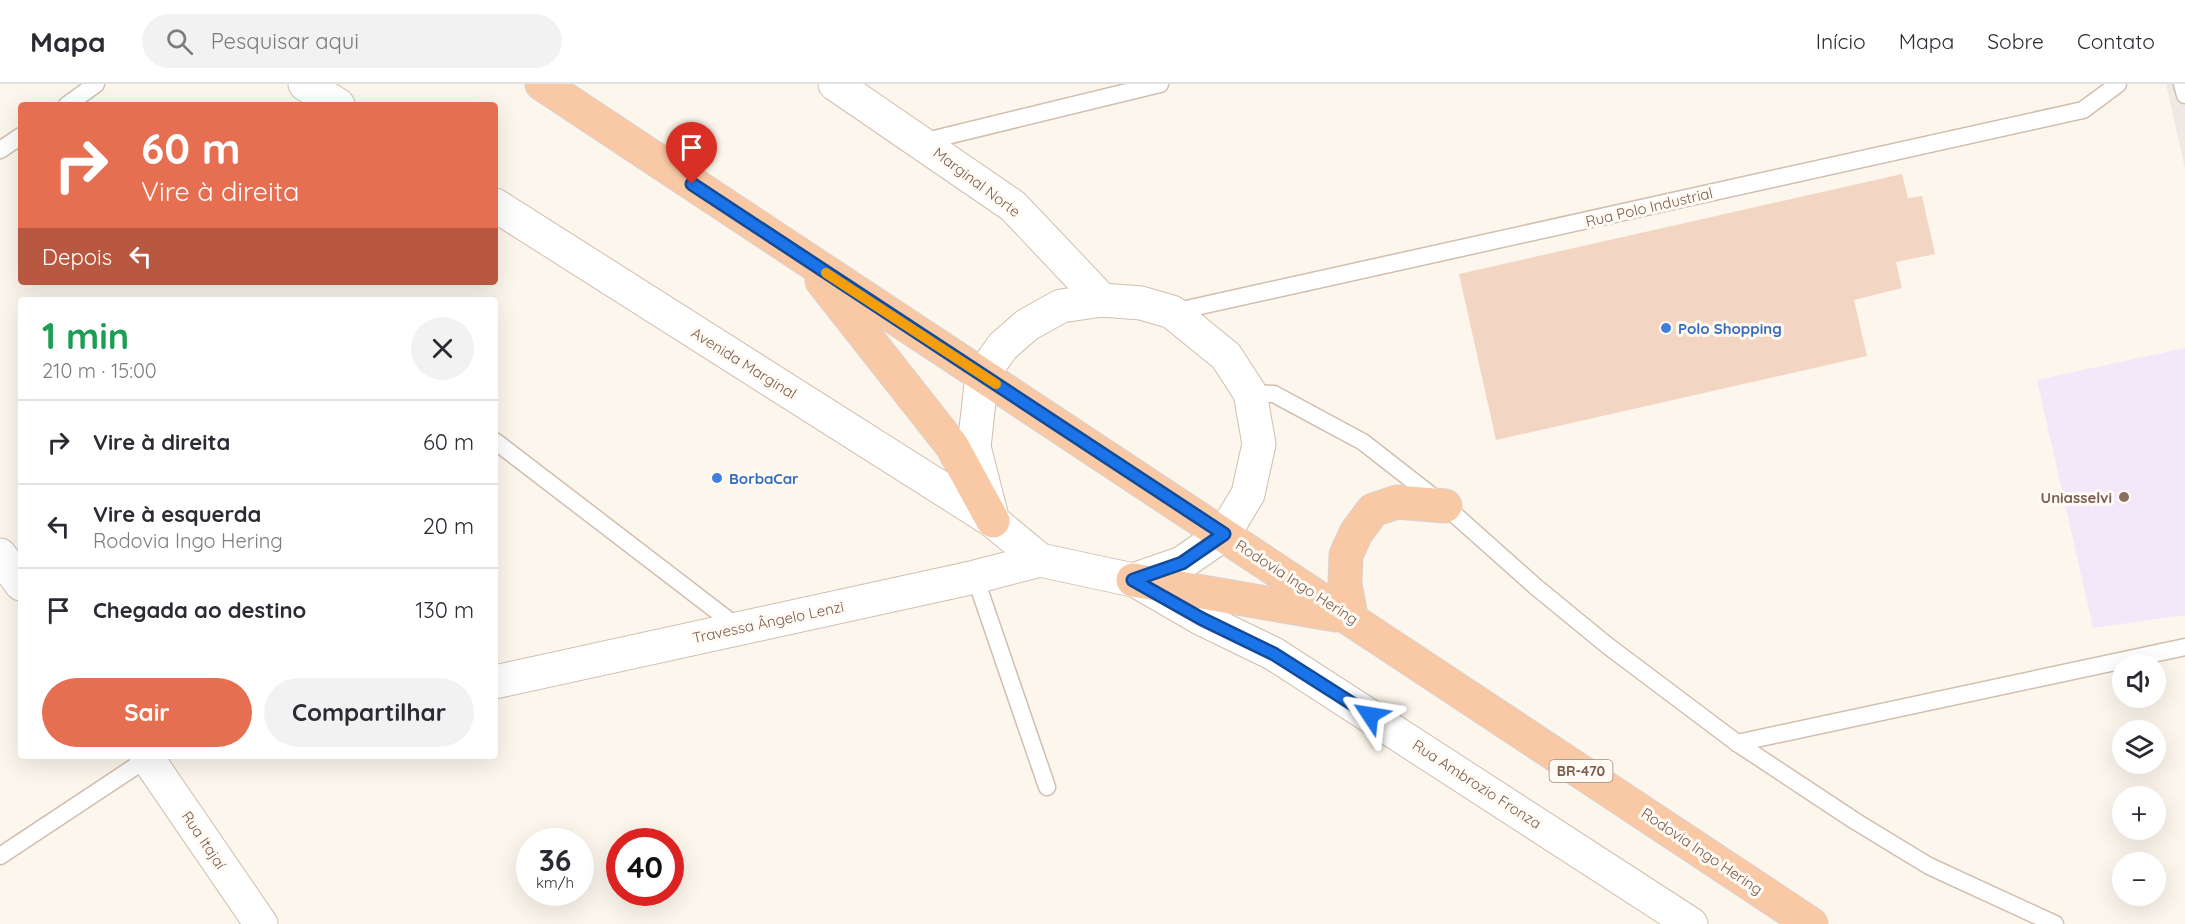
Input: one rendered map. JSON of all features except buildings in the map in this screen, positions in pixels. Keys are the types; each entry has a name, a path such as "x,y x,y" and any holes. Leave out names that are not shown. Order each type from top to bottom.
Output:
{"highway":[{"name":"Rodovia Ingo Hering","path":"542,84 804,259 1351,617 1811,924"},
{"path":"804,259 952,446 993,521"},
{"path":"1133,580 1351,617 1345,584 1346,555 1356,533 1373,510 1397,502 1444,506"}],"street":[{"path":"304,84 333,102"},
{"name":"Marginal Norte","path":"835,84 1013,206 1102,300"},
{"name":"Avenida Marginal","path":"498,207 993,521 1040,560"},
{"path":"993,521 974,447 982,375 1003,346 1027,325 1061,306 1102,300 1141,303 1172,312 1226,356 1250,393 1259,444 1248,494 1224,534 1182,563 1133,580 1040,560"},
{"path":"0,555 18,580"},
{"name":"Travessa Ângelo Lenzi","path":"498,681 975,577 1040,560"},
{"name":"Rua Ambrozio Fronza","path":"1133,580 1202,619 1274,654 1690,924"},
{"name":"Rua Itajaí","path":"151,759 261,924"}],"lane":[{"path":"70,102 96,84"},
{"path":"922,142 1160,84"},
{"name":"Rua Polo Industrial","path":"1172,312 2083,110 2118,84"},
{"path":"2182,84 2185,95"},
{"path":"0,150 18,138"},
{"path":"1250,393 1274,394 1363,442 1444,506 1536,587 1608,646 1737,743 1855,821 1929,866 2055,924"},
{"path":"498,443 739,628"},
{"path":"975,577 1047,786"},
{"path":"1737,743 2185,647"},
{"path":"0,856 147,759"}],"shaded area":[{"path":"2166,84 2185,84 2185,169"},
{"name":"Uniasselvi","path":"2185,348 2185,615 2093,628 2037,380"}],"slow traffic":[{"path":"826,273 996,384"}],"place":[{"name":"Polo Shopping","path":"1666,328"},
{"name":"BorbaCar","path":"717,478"},
{"name":"Uniasselvi","path":"2124,497"}],"route":[{"path":"692,184 1224,534 1182,563 1133,580 1202,619 1274,654 1370,715"}]}
